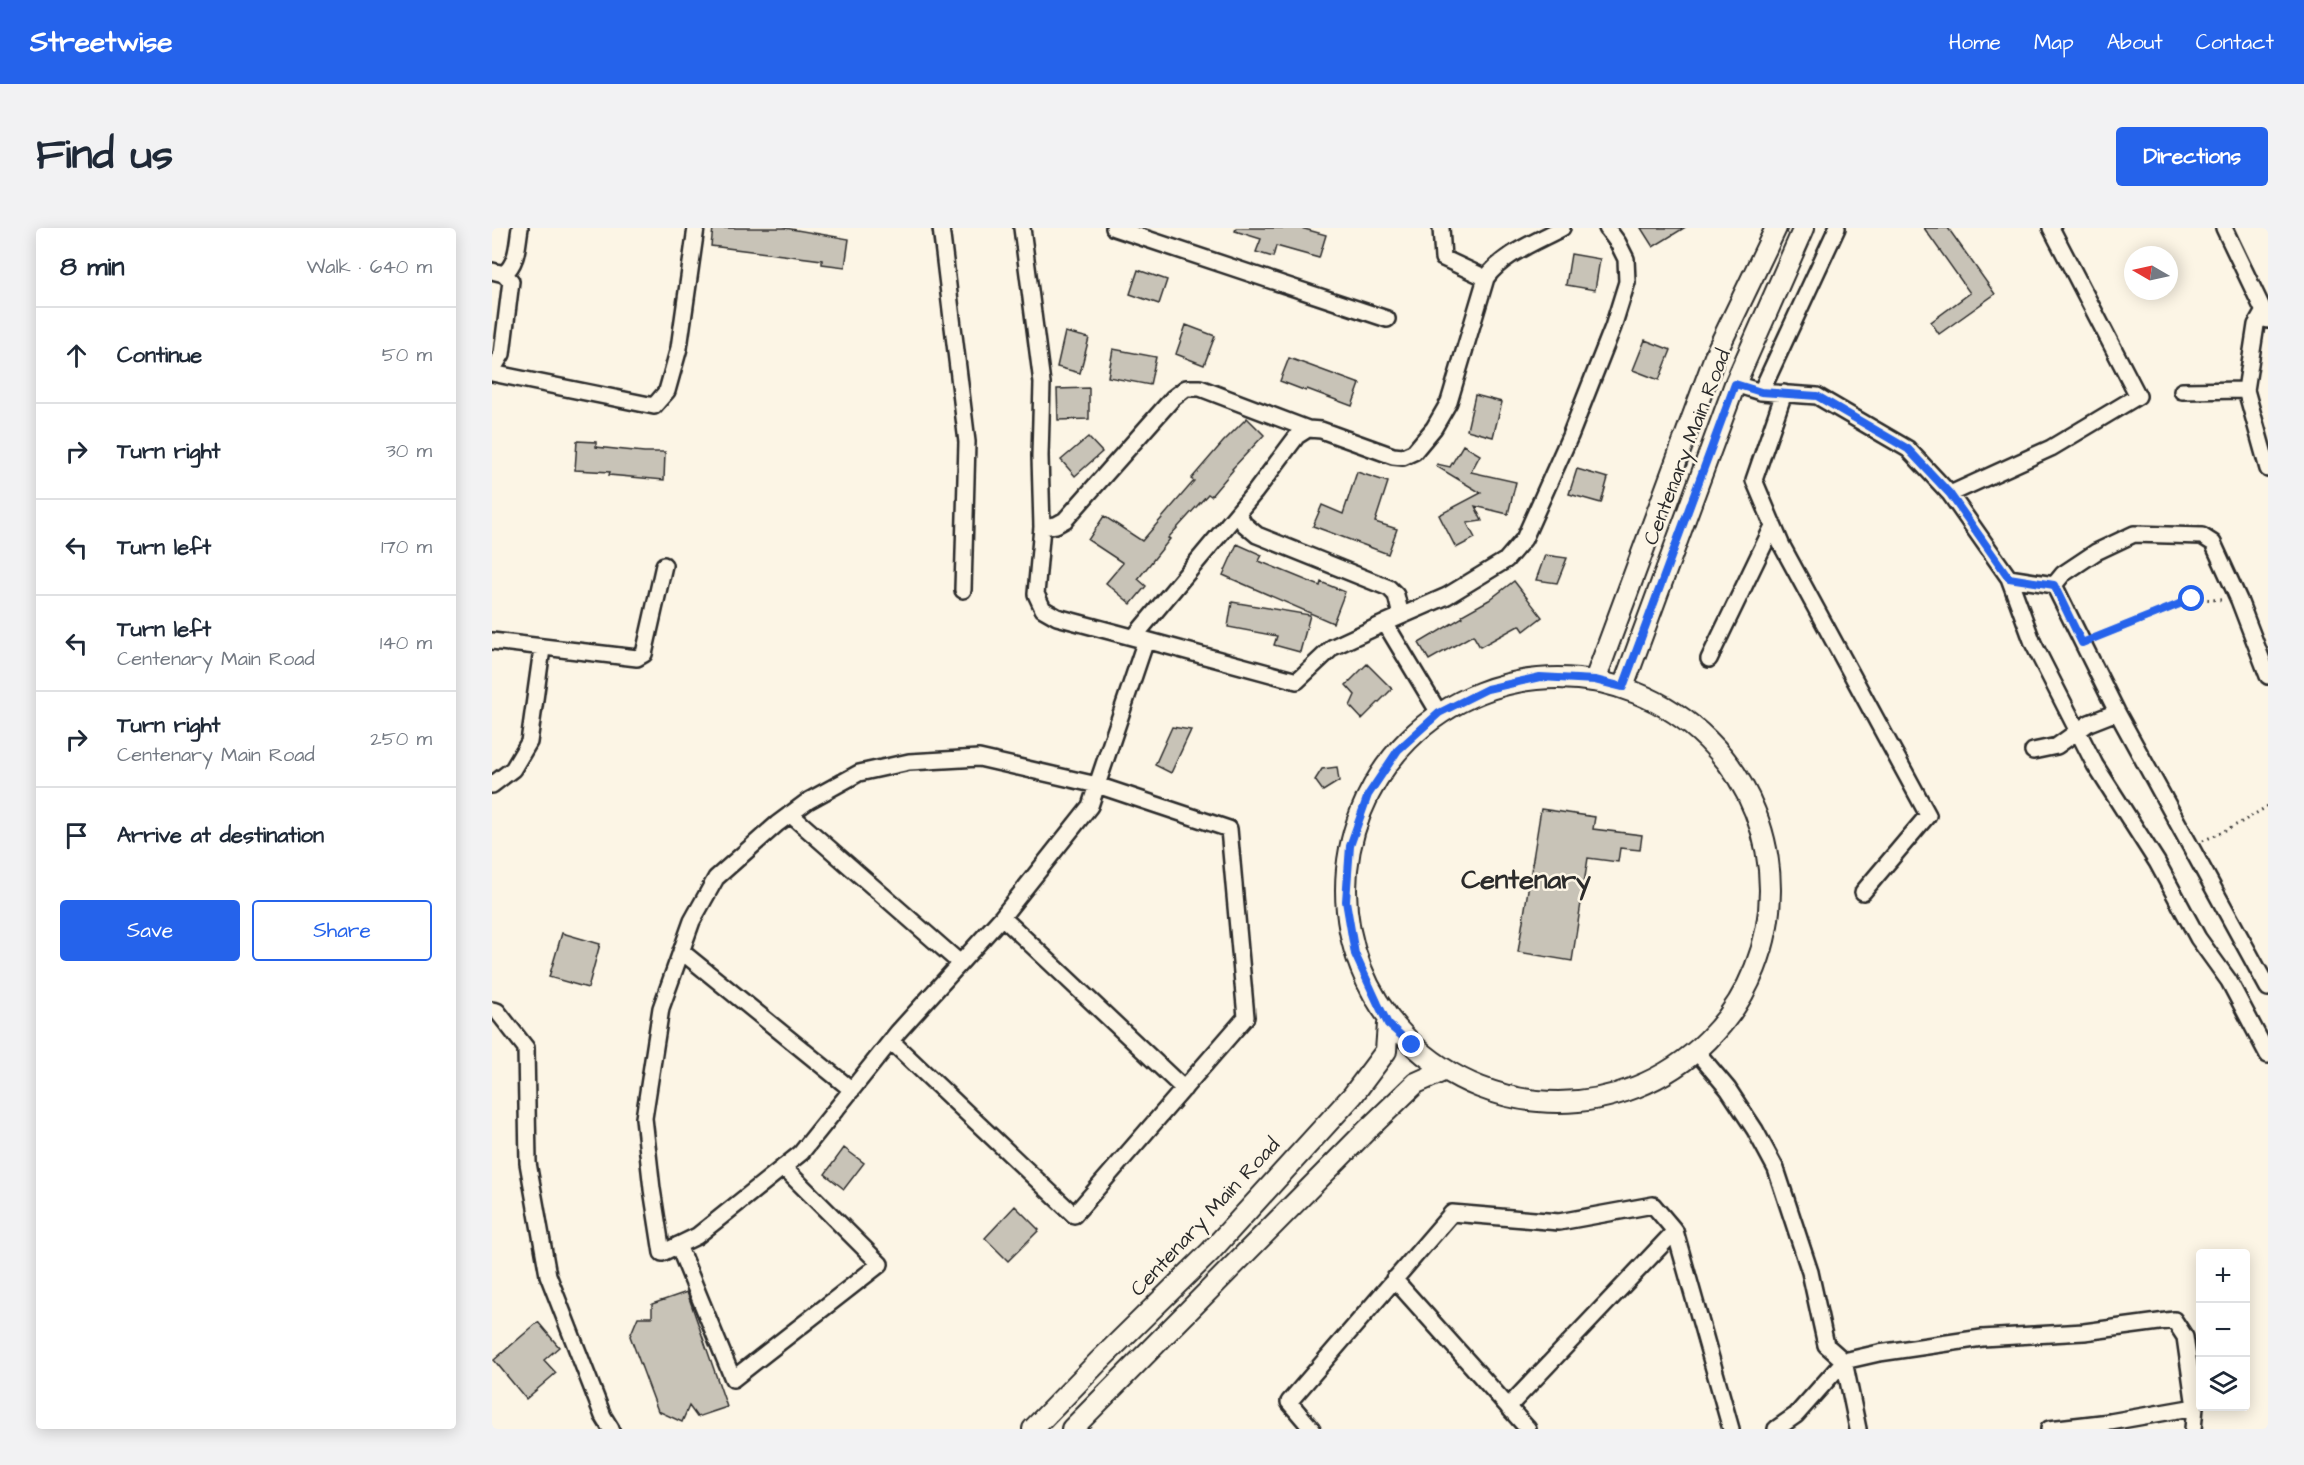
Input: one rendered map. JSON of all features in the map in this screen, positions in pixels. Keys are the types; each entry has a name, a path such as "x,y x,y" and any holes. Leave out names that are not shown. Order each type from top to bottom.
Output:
{"street":[{"path":"498,272 512,267 516,257 520,228"},
{"path":"492,374 654,406 667,391 679,348 696,228"},
{"path":"941,228 967,442 963,590"},
{"path":"1022,228 1042,383 1042,527 1036,594 1043,609 1057,617 1298,681 1333,647 1447,596 1506,561 1524,539 1579,414 1613,327 1627,282 1626,259 1607,228"},
{"path":"1114,228 1387,319"},
{"path":"1441,228 1443,258 1486,278"},
{"path":"1042,527 1056,525 1065,520 1173,398 1186,388 1200,388 1308,429 1321,430 1393,456 1403,457 1414,452 1434,428 1449,402 1486,278 1494,267 1504,260 1562,228"},
{"name":"Centenary Main Road","path":"1595,680 1718,351 1776,228"},
{"name":"Centenary Main Road","path":"1623,687 1735,384 1804,228"},
{"path":"1761,392 1837,228"},
{"path":"1950,494 2051,448 2138,396 2051,228"},
{"path":"2224,228 2267,315 2256,325 2246,390 2268,469"},
{"path":"492,366 502,354 511,281 498,272"},
{"path":"1735,384 1761,392 1817,396 1908,449 1950,494 2009,578 2033,643 2095,765 2157,862 2198,938 2229,981 2268,1055"},
{"path":"2182,391 2246,390"},
{"path":"1784,393 1754,480 1781,544 1928,815 1863,892"},
{"path":"891,1041 1074,1215 1246,1017 1229,829 1097,785 980,758 909,762 859,773 808,801 790,814 716,878 692,921 661,1008 644,1118 662,1253 697,1236 801,1153 891,1041 1002,917 1090,806 1097,785 1140,639 1297,436 1308,429"},
{"path":"1238,513 1244,524 1257,535 1389,588 1396,595 1401,616"},
{"path":"1709,659 1773,526"},
{"path":"2054,585 2063,574 2096,552 2134,534 2202,536 2212,543 2239,600 2268,676"},
{"path":"492,642 637,658 644,654 664,565"},
{"path":"2009,578 2054,585"},
{"path":"2054,585 2117,712 2268,988"},
{"path":"1385,623 1439,713"},
{"path":"492,785 513,769 529,742 542,649"},
{"path":"1540,677 1595,680 1623,687 1668,707 1708,738 1739,777 1760,823 1770,872 1768,922 1755,971 1730,1015 1696,1052 1655,1080 1608,1098 1558,1104 1509,1098 1443,1071 1388,1024 1355,954 1346,901 1350,846 1368,795 1398,750 1439,713 1487,689 1540,677"},
{"path":"2032,751 2057,746 2090,723 2117,712"},
{"path":"790,814 960,963"},
{"path":"1002,917 1184,1089"},
{"path":"681,951 852,1090"},
{"path":"492,1010 497,1011 526,1048 528,1163 548,1275 610,1429"},
{"name":"Centenary Main Road","path":"1033,1429 1210,1252 1353,1095 1386,1051 1388,1024"},
{"path":"1696,1052 1728,1089 1755,1130 1776,1169 1810,1272 1826,1345 1844,1361 1858,1429"},
{"path":"1072,1429 1366,1131 1416,1083 1443,1071"},
{"path":"678,1245 733,1379 880,1264 783,1167"},
{"path":"1312,1429 1289,1402 1452,1213 1559,1222 1653,1205 1675,1230 1731,1429"},
{"path":"1509,1407 1675,1230"},
{"path":"1394,1279 1528,1429"},
{"path":"1776,1429 1796,1415 1844,1361 1879,1353 1982,1338 2084,1332 2174,1320 2186,1337 2195,1407 2193,1429"},
{"path":"2049,1429 2110,1422 2195,1407"}],"path":[{"path":"2082,643 2192,599 2239,600"},
{"path":"2191,847 2240,823 2268,806"}],"building":[{"path":"713,228 785,228 849,239 845,267 822,264 822,260 711,246"},
{"path":"1236,228 1301,228 1326,235 1319,258 1276,246 1273,257 1256,252 1261,239 1235,231"},
{"path":"1641,228 1684,228 1653,247"},
{"path":"1924,228 1948,228 1995,294 1939,334 1931,322 1970,293"},
{"path":"1571,254 1600,259 1595,290 1566,285"},
{"path":"1138,270 1167,280 1159,304 1130,294"},
{"path":"1186,325 1215,336 1204,365 1176,354"},
{"path":"1065,332 1089,338 1080,373 1057,367"},
{"path":"1645,340 1671,350 1659,380 1633,370"},
{"path":"1113,349 1156,357 1150,385 1108,377"},
{"path":"1289,358 1360,384 1352,406 1280,381"},
{"path":"1089,388 1089,419 1058,420 1057,389"},
{"path":"1475,395 1502,402 1493,437 1467,430"},
{"path":"1247,418 1264,435 1232,469 1211,496 1208,494 1168,538 1170,539 1138,579 1146,586 1131,604 1106,583 1123,563 1088,540 1104,516 1142,541 1194,481 1191,479"},
{"path":"1088,437 1102,452 1075,476 1061,460"},
{"path":"577,441 596,442 596,447 665,452 664,480 609,475 610,472 575,470"},
{"path":"1463,445 1480,455 1471,472 1516,482 1508,514 1475,506 1482,521 1467,523 1475,538 1456,548 1439,515 1481,493 1436,466 1437,464 1450,467"},
{"path":"1577,469 1608,478 1601,503 1569,494"},
{"path":"1357,472 1388,482 1375,522 1397,529 1388,554 1313,526 1322,505 1343,514"},
{"path":"1237,544 1262,555 1259,561 1320,586 1321,582 1345,592 1333,623 1223,575"},
{"path":"1545,555 1567,558 1557,583 1536,580"},
{"path":"1514,581 1542,617 1524,631 1520,625 1480,647 1473,635 1429,660 1419,643 1463,617 1462,615 1489,600"},
{"path":"1232,602 1310,615 1300,652 1274,645 1277,636 1228,627"},
{"path":"1367,664 1392,689 1362,719 1350,706 1355,695 1346,685"},
{"path":"1172,727 1191,730 1171,773 1155,765"},
{"path":"1337,767 1339,781 1323,791 1315,780 1322,769"},
{"path":"1541,809 1595,817 1593,829 1642,835 1640,850 1620,848 1618,862 1588,858 1572,961 1518,952"},
{"path":"562,933 600,944 588,988 549,977"},
{"path":"844,1148 864,1163 844,1189 825,1174"},
{"path":"1015,1206 1039,1230 1008,1261 985,1238"},
{"path":"687,1292 727,1407 697,1417 689,1406 682,1422 658,1411 630,1336 638,1317 652,1317 652,1304"},
{"path":"538,1322 559,1347 544,1360 556,1373 526,1399 494,1360"}],"district":[{"name":"Centenary","path":"1526,880"}],"route":[{"path":"1412,1045 1388,1024 1355,954 1346,901 1350,846 1368,795 1398,750 1439,713 1487,689 1540,677 1595,680 1623,687 1735,384 1761,392 1817,396 1908,449 1950,494 2009,578 2054,585 2082,643 2192,599"}]}
